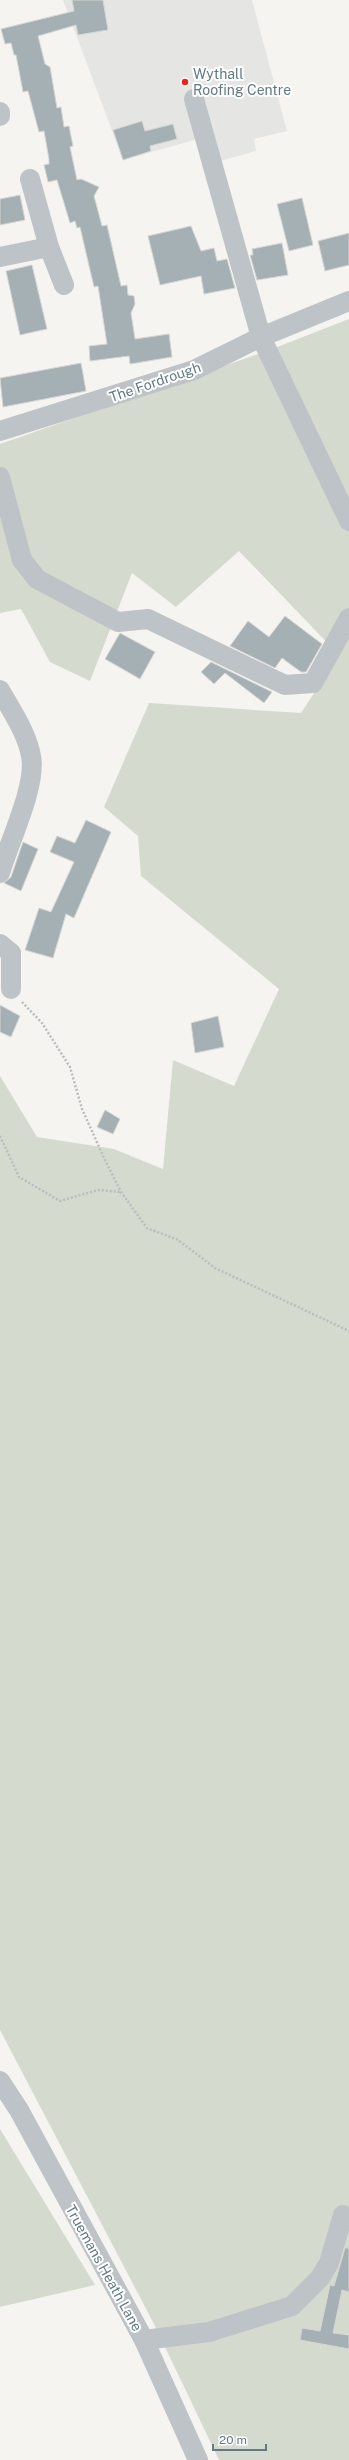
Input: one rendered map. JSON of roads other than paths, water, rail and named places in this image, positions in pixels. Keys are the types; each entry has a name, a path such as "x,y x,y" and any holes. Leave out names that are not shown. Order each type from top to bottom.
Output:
{"street":[{"path":"194,99 261,337 349,522"},
{"path":"30,179 49,247 64,284"},
{"path":"0,257 49,247"},
{"name":"The Fordrough","path":"0,431 194,370 261,337 349,301"},
{"path":"0,477 22,560 37,579 118,622 148,619 285,685 313,684 349,618"},
{"path":"0,690 20,728 31,756 32,782 0,873"},
{"path":"0,944 11,953 11,989"},
{"name":"Truemans Heath Lane","path":"0,2081 19,2110 144,2340 198,2460"},
{"path":"144,2340 209,2332 292,2306 320,2278 329,2264 344,2224"}],"place":[{"name":"Wythall Roofing Centre","path":"185,82"}]}
